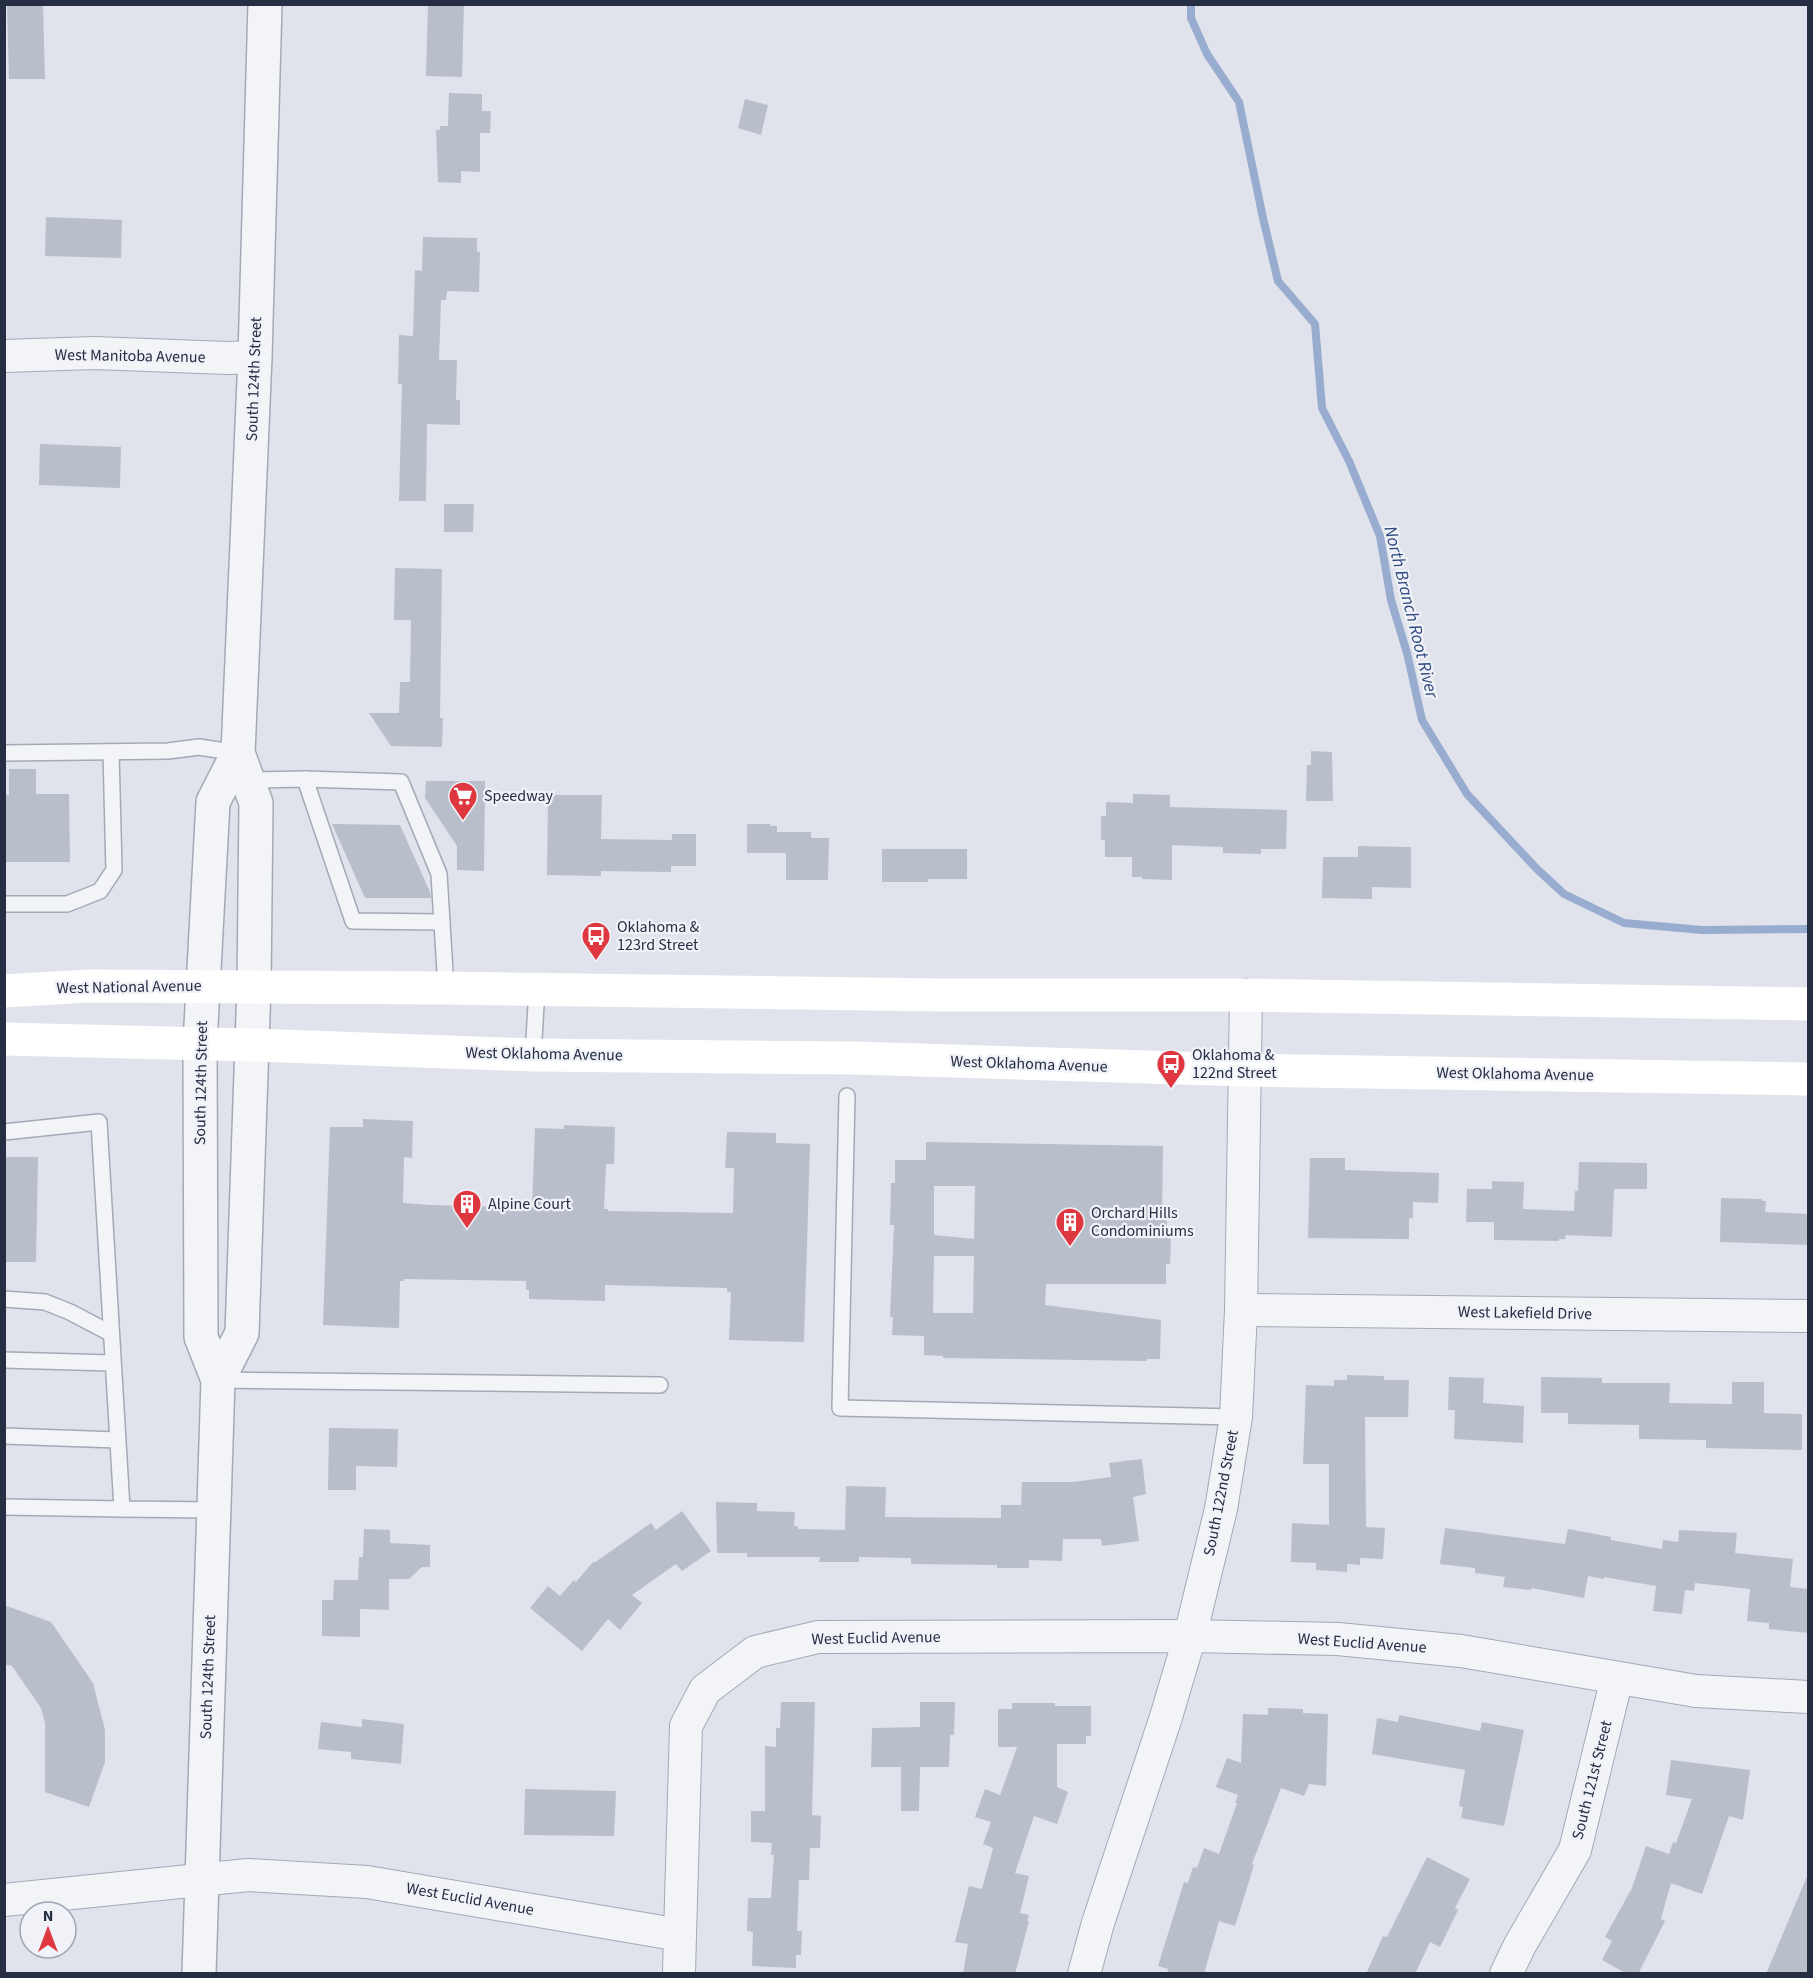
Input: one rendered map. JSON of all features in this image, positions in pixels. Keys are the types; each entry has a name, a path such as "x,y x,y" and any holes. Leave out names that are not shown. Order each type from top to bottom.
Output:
{"main road":[{"name":"West National Avenue","path":"4,991 88,986 254,986"},
{"path":"254,986 940,995 1246,995 1809,1004"},
{"path":"4,1039 250,1045"},
{"name":"West Oklahoma Avenue","path":"250,1045 533,1055 855,1058 1245,1070 1809,1079"}],"street":[{"name":"South 124th Street","path":"218,1380 242,1333 250,1045 254,986 256,803 243,766 265,4"},
{"name":"West Manitoba Avenue","path":"4,356 94,353 255,357"},
{"name":"South 124th Street","path":"199,1974 218,1380 201,1337 200,1044 213,802 243,766"},
{"name":"South 122nd Street","path":"1084,1974 1098,1923 1166,1717 1190,1636 1221,1509 1236,1417 1241,1310 1246,995"},
{"name":"West Lakefield Drive","path":"1241,1310 1809,1316"},
{"name":"West Euclid Avenue","path":"4,1900 248,1875 367,1882 681,1935 686,1726 705,1690 755,1652 818,1637 1190,1636 1338,1639 1461,1651 1696,1691 1809,1697"},
{"name":"South 121st Street","path":"1506,1974 1520,1945 1575,1850 1617,1678"},
{"path":"679,1974 681,1935"}],"lane":[{"path":"4,753 168,751 199,747 243,766 305,779 401,782 439,874 446,988"},
{"path":"4,904 67,904 100,891 114,870 111,752"},
{"path":"305,779 353,921 442,922"},
{"path":"533,1055 537,989"},
{"path":"848,1096 840,1408 1236,1417"},
{"path":"4,1132 99,1122 122,1509"},
{"path":"4,1299 45,1302 110,1333"},
{"path":"4,1360 112,1363"},
{"path":"218,1380 660,1385"},
{"path":"4,1436 117,1440"},
{"path":"4,1507 214,1510"}],"building":[{"path":"7,4 43,4 45,79 9,79"},
{"path":"428,4 464,4 462,77 426,76"},
{"path":"449,93 482,94 482,111 491,111 490,133 480,133 480,172 461,171 461,183 438,182 436,130 440,130 440,126 448,126"},
{"path":"745,99 768,105 761,135 738,128"},
{"path":"46,217 122,220 121,258 45,256"},
{"path":"423,237 477,238 477,252 480,252 479,292 447,291 446,300 441,300 439,360 457,360 456,400 460,400 460,425 427,424 426,501 399,501 402,384 398,384 399,335 413,336 415,270 422,271"},
{"path":"40,444 121,447 120,488 39,485"},
{"path":"444,504 474,504 473,532 444,532"},
{"path":"395,568 442,569 440,718 443,718 442,747 391,746 369,713 399,713 400,682 410,682 411,620 394,620"},
{"path":"1311,751 1332,752 1333,801 1306,801 1307,765 1311,765"},
{"path":"9,769 36,769 36,794 69,794 70,862 4,862 4,795 9,795"},
{"name":"Speedway","path":"426,781 485,781 484,871 457,870 457,846 425,798"},
{"path":"1133,794 1170,795 1170,807 1287,810 1286,849 1261,849 1261,854 1223,853 1223,847 1172,845 1172,880 1132,877 1132,857 1105,857 1105,840 1101,840 1101,816 1106,816 1106,802 1133,803"},
{"path":"548,795 602,795 601,839 672,840 672,834 696,834 696,866 671,866 671,872 601,871 601,876 547,875"},
{"path":"332,824 400,825 431,898 365,898"},
{"path":"747,824 770,824 770,826 777,826 777,832 811,832 811,838 829,838 828,880 786,880 786,853 747,853"},
{"path":"1358,846 1411,847 1411,888 1372,887 1372,899 1322,898 1323,857 1358,857"},
{"path":"882,849 967,849 967,879 882,882"},
{"name":"Alpine Court","path":"363,1119 413,1121 412,1158 404,1157 403,1203 431,1205 532,1208 535,1128 564,1129 564,1125 615,1127 614,1164 606,1164 604,1209 608,1211 733,1213 734,1168 725,1168 727,1132 776,1133 776,1143 810,1144 804,1342 729,1340 731,1292 727,1292 727,1288 605,1285 605,1301 529,1299 526,1281 404,1279 400,1281 399,1328 323,1325 330,1127 363,1127"},
{"name":"Orchard Hills Condominiums","path":"926,1142 1163,1146 1162,1218 1167,1218 1167,1238 1171,1239 1170,1264 1166,1264 1166,1284 1046,1284 1045,1305 1161,1320 1160,1359 1147,1359 1147,1361 943,1358 943,1356 924,1355 924,1336 892,1335 893,1317 890,1317 894,1225 890,1225 891,1183 895,1183 895,1160 926,1160","holes":["934,1186 975,1186 974,1239 934,1235","934,1256 974,1256 973,1313 933,1313"]},
{"path":"4,1157 38,1157 36,1262 4,1262"},
{"path":"1310,1158 1345,1158 1345,1170 1439,1173 1438,1203 1413,1202 1413,1218 1409,1218 1409,1239 1308,1238"},
{"path":"1579,1162 1647,1163 1647,1189 1614,1189 1612,1237 1566,1235 1565,1239 1559,1239 1559,1241 1494,1240 1494,1222 1466,1222 1467,1189 1492,1189 1492,1181 1524,1182 1523,1209 1574,1211 1575,1191 1578,1191"},
{"path":"1721,1198 1762,1199 1766,1201 1765,1212 1809,1214 1809,1245 1720,1242"},
{"path":"1347,1375 1384,1376 1384,1380 1409,1380 1408,1417 1365,1417 1366,1527 1385,1528 1383,1559 1360,1558 1360,1565 1347,1564 1347,1572 1316,1570 1316,1563 1291,1562 1292,1523 1329,1525 1329,1464 1303,1464 1306,1385 1334,1386 1334,1380 1347,1380"},
{"path":"1449,1377 1484,1378 1483,1403 1524,1406 1523,1443 1454,1439 1455,1410 1448,1410"},
{"path":"1541,1377 1602,1378 1602,1383 1670,1383 1669,1403 1732,1404 1732,1382 1764,1382 1764,1413 1802,1414 1802,1450 1706,1448 1706,1440 1639,1439 1639,1425 1568,1424 1568,1413 1541,1413"},
{"path":"329,1428 398,1429 397,1467 356,1466 356,1490 328,1490"},
{"path":"1142,1459 1146,1494 1133,1497 1139,1541 1102,1546 1101,1539 1063,1539 1062,1561 1029,1560 1029,1568 997,1568 997,1565 911,1564 911,1558 859,1557 859,1562 819,1562 820,1557 747,1557 747,1553 717,1553 716,1502 757,1503 757,1511 795,1512 794,1526 798,1526 798,1529 845,1530 846,1486 886,1487 885,1517 1001,1518 1001,1505 1021,1505 1022,1482 1073,1482 1111,1477 1109,1463"},
{"path":"682,1511 711,1551 682,1571 676,1564 632,1595 642,1603 620,1630 608,1619 582,1651 530,1608 548,1586 560,1596 593,1562 651,1523 656,1530"},
{"path":"1445,1528 1565,1544 1568,1529 1611,1537 1611,1540 1662,1549 1663,1540 1678,1542 1679,1530 1737,1533 1735,1553 1793,1559 1790,1587 1809,1589 1809,1633 1769,1629 1769,1623 1747,1621 1750,1589 1695,1583 1694,1591 1685,1590 1682,1614 1653,1611 1656,1586 1604,1577 1604,1579 1588,1576 1584,1598 1532,1588 1531,1590 1503,1587 1505,1577 1475,1573 1475,1568 1440,1564"},
{"path":"364,1529 390,1530 390,1543 430,1545 430,1567 422,1567 409,1579 389,1579 389,1610 360,1609 360,1637 322,1636 322,1600 333,1600 334,1580 358,1580 359,1557 363,1557"},
{"path":"4,1605 51,1622 93,1683 105,1730 105,1762 89,1807 45,1792 45,1723 41,1708 12,1666 4,1664"},
{"path":"781,1702 815,1702 812,1815 821,1816 820,1848 810,1848 809,1880 799,1880 797,1931 802,1931 801,1955 796,1955 796,1968 752,1966 753,1932 747,1931 748,1898 771,1898 774,1855 771,1855 772,1843 751,1842 751,1811 765,1811 765,1746 776,1747 776,1728 780,1728"},
{"path":"920,1702 955,1702 954,1735 950,1735 949,1767 920,1767 919,1811 901,1811 901,1767 871,1767 872,1728 920,1727"},
{"path":"1012,1703 1091,1706 1091,1736 1086,1736 1086,1744 1057,1744 1057,1787 1068,1792 1057,1824 1034,1816 1015,1873 1029,1876 1020,1913 1029,1915 1027,1921 1029,1921 1015,1974 963,1974 968,1944 955,1942 969,1886 982,1889 993,1848 983,1844 991,1822 975,1817 985,1789 1000,1795 1017,1747 998,1747 998,1709 1012,1709"},
{"path":"1268,1708 1303,1709 1303,1713 1328,1714 1326,1786 1309,1784 1304,1796 1281,1788 1252,1864 1254,1865 1235,1926 1219,1921 1204,1974 1167,1974 1168,1969 1158,1966 1184,1882 1188,1883 1193,1867 1197,1868 1204,1848 1219,1854 1237,1803 1235,1803 1238,1795 1216,1787 1227,1758 1241,1763 1243,1714 1268,1715"},
{"path":"1399,1715 1480,1731 1482,1722 1524,1730 1504,1826 1461,1818 1463,1807 1459,1806 1465,1770 1372,1754 1377,1718 1398,1722"},
{"path":"362,1719 404,1724 401,1764 351,1759 351,1752 318,1749 321,1722 362,1727"},
{"path":"1671,1760 1750,1770 1743,1820 1729,1816 1702,1894 1671,1883 1661,1919 1665,1921 1638,1974 1627,1974 1602,1960 1612,1941 1605,1937 1632,1888 1646,1846 1669,1854 1673,1842 1676,1843 1692,1799 1666,1795"},
{"path":"525,1789 616,1791 614,1836 524,1835"},
{"path":"1427,1857 1470,1879 1455,1908 1458,1910 1440,1947 1430,1942 1415,1974 1366,1974 1383,1936 1387,1937"},
{"path":"1808,1874 1809,1974 1766,1974"}],"waterway":[{"name":"North Branch Root River","path":"1191,4 1191,18 1207,54 1239,102 1278,281 1315,324 1322,408 1349,461 1380,536 1391,600 1407,653 1422,720 1467,794 1536,868 1564,894 1624,923 1702,930 1808,929"}],"place":[{"name":"Speedway","path":"463,822"},
{"name":"Oklahoma & 123rd Street","path":"596,962"},
{"name":"Oklahoma & 122nd Street","path":"1171,1090"},
{"name":"Alpine Court","path":"467,1230"},
{"name":"Orchard Hills Condominiums","path":"1070,1248"}]}
